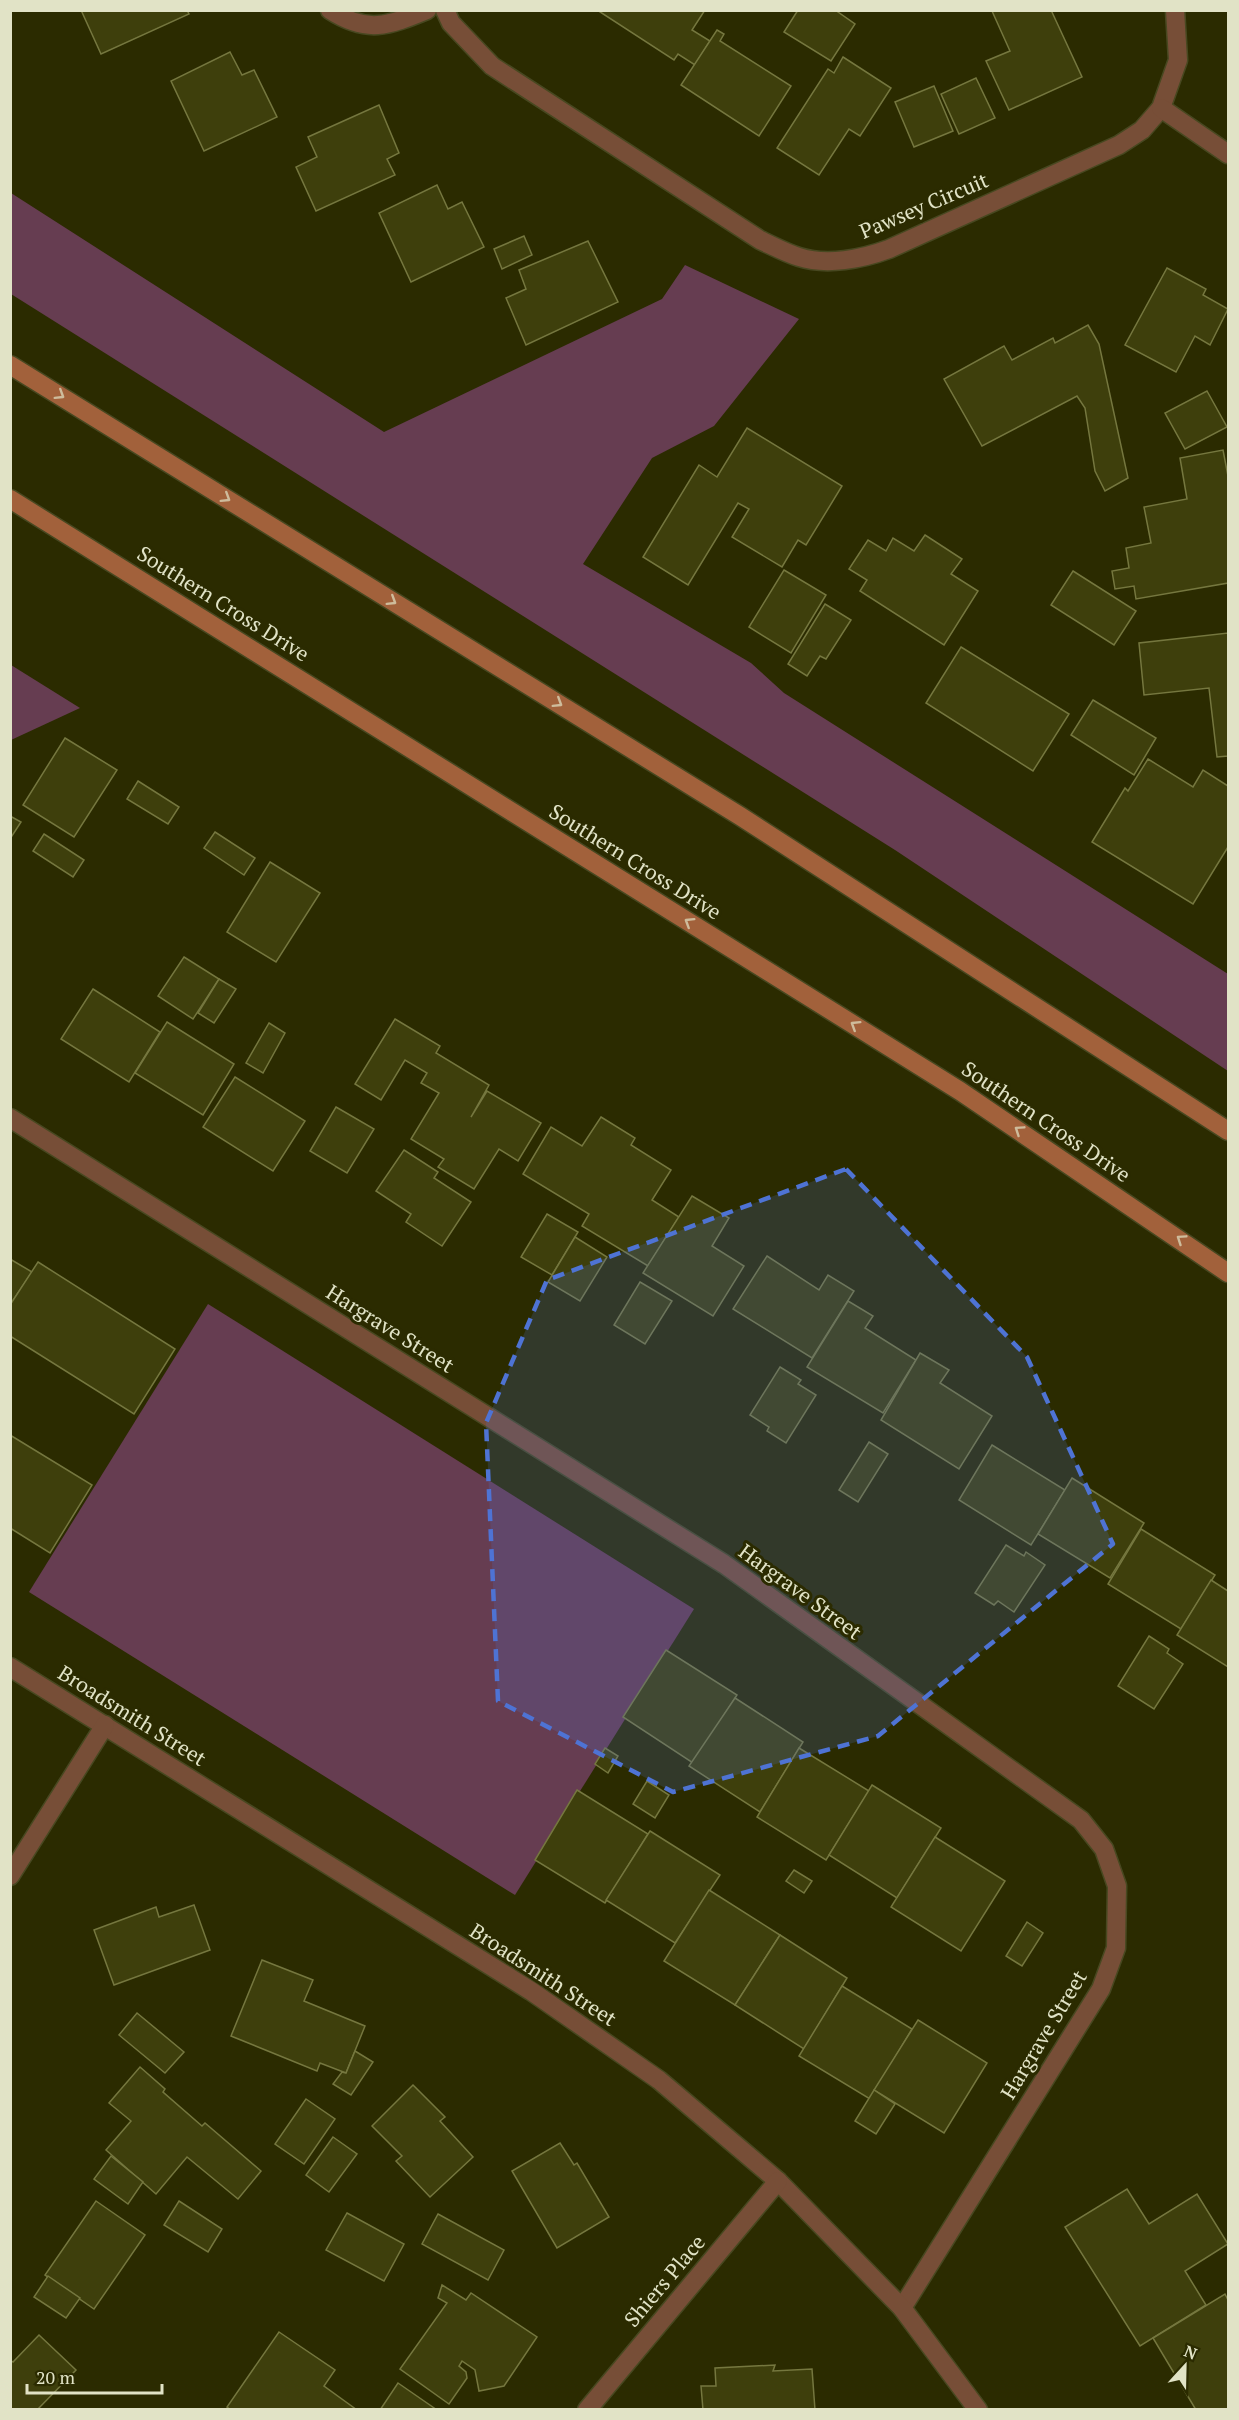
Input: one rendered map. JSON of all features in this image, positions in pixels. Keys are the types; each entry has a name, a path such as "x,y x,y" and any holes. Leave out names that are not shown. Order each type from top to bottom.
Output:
{"main road":[{"path":"10,365 740,816 1228,1131"},
{"name":"Southern Cross Drive","path":"10,499 950,1084 1228,1273"}],"street":[{"path":"330,10 348,22 373,27 399,22 427,10"},
{"name":"Pawsey Circuit","path":"445,10 451,23 492,66 760,240 800,258 822,261 866,257 889,249 1119,145 1142,130 1161,108 1178,60 1175,10"},
{"path":"1161,108 1228,154"},
{"name":"Hargrave Street","path":"10,1118 724,1564 1081,1820 1104,1849 1117,1886 1116,1948 1101,1989 902,2308"},
{"name":"Broadsmith Street","path":"10,1667 531,1991 659,2080 778,2181 902,2308 978,2409"},
{"path":"10,1876 105,1725"},
{"name":"Shiers Place","path":"587,2409 778,2181"}],"highlighted area":[{"path":"846,1169 1027,1357 1113,1544 878,1736 673,1792 498,1701 486,1423 547,1280"}],"shaded area":[{"path":"11,193 384,432 662,299 685,265 799,319 714,426 652,458 583,564 751,663 784,693 1228,974 1228,1071 895,850 11,294"},
{"path":"11,665 80,708 11,740"},
{"path":"208,1304 694,1609 515,1895 29,1592"}],"building":[{"path":"81,10 187,10 189,14 101,54"},
{"path":"597,10 705,10 692,30 710,41 695,65 678,54 674,60"},
{"path":"798,10 835,10 855,24 831,61 784,32"},
{"path":"1051,10 1082,77 1009,110 986,61 1010,51 992,11"},
{"path":"717,30 724,34 720,41 791,86 759,136 681,85"},
{"path":"230,52 242,75 254,70 277,117 204,151 171,81"},
{"path":"843,57 891,88 860,136 849,129 819,175 777,148 828,69 834,73"},
{"path":"976,78 995,118 959,134 941,94"},
{"path":"934,86 953,131 914,147 895,102"},
{"path":"379,105 399,153 387,159 395,175 316,211 296,167 317,157 308,137"},
{"path":"437,185 448,209 462,202 484,247 411,282 379,213"},
{"path":"524,236 532,255 502,269 494,249"},
{"path":"588,241 618,302 526,345 506,298 526,289 519,270"},
{"path":"1167,268 1206,289 1203,295 1228,309 1210,345 1195,336 1176,372 1125,345"},
{"path":"1088,325 1099,344 1128,478 1105,491 1095,471 1085,408 1077,396 982,446 944,379 1004,346 1012,360 1053,338 1055,343"},
{"path":"1207,391 1227,427 1185,449 1165,413"},
{"path":"747,428 842,486 806,545 798,540 782,567 732,537 749,509 738,503 688,585 643,557 699,465 717,477"},
{"path":"1223,450 1228,476 1228,583 1136,599 1134,586 1115,589 1112,571 1129,568 1126,548 1151,543 1144,507 1187,499 1180,458"},
{"path":"925,535 962,559 951,574 978,591 944,645 860,591 867,580 849,569 868,540 886,551 893,538 914,551"},
{"path":"784,570 826,595 791,653 749,627"},
{"path":"1073,571 1136,611 1114,645 1051,605"},
{"path":"825,604 851,620 826,659 820,656 807,676 788,664"},
{"path":"1228,633 1228,756 1217,757 1209,688 1144,695 1139,643"},
{"path":"961,647 1069,714 1033,771 926,703"},
{"path":"1093,700 1156,738 1134,775 1071,735"},
{"path":"65,738 117,770 74,837 23,805"},
{"path":"1148,759 1193,787 1203,770 1228,786 1228,847 1193,904 1092,842 1125,788 1128,791"},
{"path":"138,781 179,807 168,824 127,799"},
{"path":"10,816 21,822 10,839"},
{"path":"215,832 255,858 244,875 204,848"},
{"path":"44,834 84,860 73,877 33,851"},
{"path":"270,862 320,893 276,962 227,932"},
{"path":"184,957 219,979 193,1019 158,996"},
{"path":"219,979 236,989 214,1023 198,1013"},
{"path":"93,989 160,1032 129,1082 61,1039"},
{"path":"395,1019 440,1046 436,1053 489,1085 471,1117 487,1091 541,1123 518,1161 499,1149 474,1189 438,1167 444,1159 411,1139 439,1093 421,1083 427,1073 405,1060 381,1100 355,1084"},
{"path":"167,1022 234,1064 203,1115 135,1073"},
{"path":"269,1023 285,1033 263,1073 246,1063"},
{"path":"235,1077 305,1121 273,1171 203,1127"},
{"path":"336,1107 374,1129 347,1173 310,1151"},
{"path":"601,1117 635,1138 631,1145 671,1170 652,1200 679,1217 648,1266 582,1226 589,1214 523,1174 551,1127 582,1146"},
{"path":"404,1150 438,1172 434,1178 471,1202 442,1246 406,1222 411,1214 376,1191"},
{"path":"692,1196 729,1218 712,1246 744,1266 713,1316 643,1273"},
{"path":"547,1214 578,1232 552,1275 521,1257"},
{"path":"575,1237 607,1257 580,1301 548,1282"},
{"path":"767,1256 819,1290 828,1275 854,1291 812,1358 733,1309"},
{"path":"10,1259 32,1272 10,1305"},
{"path":"38,1262 175,1349 134,1414 10,1336 10,1305"},
{"path":"640,1282 672,1301 645,1344 614,1325"},
{"path":"848,1301 873,1316 865,1328 916,1360 883,1413 807,1367"},
{"path":"920,1353 949,1370 940,1383 992,1416 959,1469 881,1420"},
{"path":"780,1367 801,1380 798,1384 816,1395 786,1443 767,1431 769,1427 750,1415"},
{"path":"10,1435 92,1485 50,1553 10,1528"},
{"path":"869,1442 888,1454 858,1502 839,1490"},
{"path":"992,1445 1065,1490 1031,1545 959,1500"},
{"path":"1072,1478 1144,1523 1110,1578 1038,1534"},
{"path":"1141,1529 1215,1575 1181,1629 1108,1584"},
{"path":"1006,1545 1024,1556 1026,1552 1045,1565 1014,1612 998,1601 994,1605 975,1593"},
{"path":"1211,1580 1228,1591 1228,1667 1177,1635"},
{"path":"1149,1636 1169,1649 1167,1653 1183,1664 1154,1709 1118,1686"},
{"path":"666,1650 737,1695 693,1763 623,1717"},
{"path":"735,1698 803,1742 760,1812 689,1766"},
{"path":"605,1748 618,1756 608,1773 595,1764"},
{"path":"799,1748 869,1791 826,1860 757,1817"},
{"path":"647,1781 669,1795 655,1818 633,1804"},
{"path":"872,1785 941,1828 897,1898 829,1855"},
{"path":"577,1790 648,1834 605,1903 535,1860"},
{"path":"650,1831 720,1875 675,1943 606,1900"},
{"path":"935,1837 1005,1881 961,1951 891,1907"},
{"path":"794,1870 812,1881 804,1893 786,1881"},
{"path":"709,1890 780,1935 735,2005 664,1961"},
{"path":"194,1905 210,1950 114,1985 94,1930 156,1907 159,1917"},
{"path":"1027,1922 1043,1933 1022,1966 1006,1956"},
{"path":"780,1935 847,1978 804,2049 735,2005"},
{"path":"262,1960 313,1980 304,2001 365,2026 346,2073 320,2063 317,2071 231,2036"},
{"path":"842,1986 912,2029 870,2099 799,2056"},
{"path":"137,2013 184,2052 165,2073 119,2035"},
{"path":"918,2020 987,2063 944,2133 874,2090"},
{"path":"355,2051 373,2062 351,2095 333,2084 342,2072 346,2073"},
{"path":"140,2067 165,2089 163,2092 202,2126 205,2123 261,2171 238,2199 187,2157 156,2194 106,2150 131,2121 109,2103"},
{"path":"413,2085 445,2117 440,2121 473,2157 430,2197 396,2161 402,2156 372,2126"},
{"path":"874,2090 895,2104 876,2134 855,2121"},
{"path":"306,2099 335,2119 304,2164 275,2144"},
{"path":"333,2137 357,2154 329,2192 306,2175"},
{"path":"560,2143 574,2165 577,2163 609,2217 557,2248 512,2171"},
{"path":"111,2156 143,2182 128,2204 94,2179"},
{"path":"1127,2189 1149,2224 1197,2194 1228,2244 1185,2271 1206,2305 1140,2346 1065,2227"},
{"path":"96,2201 145,2235 94,2309 45,2275"},
{"path":"179,2201 222,2229 208,2252 164,2225"},
{"path":"347,2213 404,2244 384,2281 326,2250"},
{"path":"438,2214 504,2250 488,2280 422,2244"},
{"path":"48,2276 80,2298 66,2318 34,2297"},
{"path":"442,2285 466,2300 471,2293 537,2337 504,2386 479,2391 475,2370 462,2361 459,2366 466,2372 467,2378 449,2404 400,2369 447,2303 438,2298"},
{"path":"1225,2294 1228,2300 1228,2410 1196,2410 1153,2338"},
{"path":"279,2332 335,2370 324,2386 357,2410 231,2410 227,2407"},
{"path":"39,2335 76,2370 37,2410 10,2410 10,2360 13,2362"},
{"path":"775,2365 773,2371 812,2369 815,2410 703,2410 701,2386 716,2386 715,2368"},
{"path":"398,2383 437,2410 380,2410"}]}
